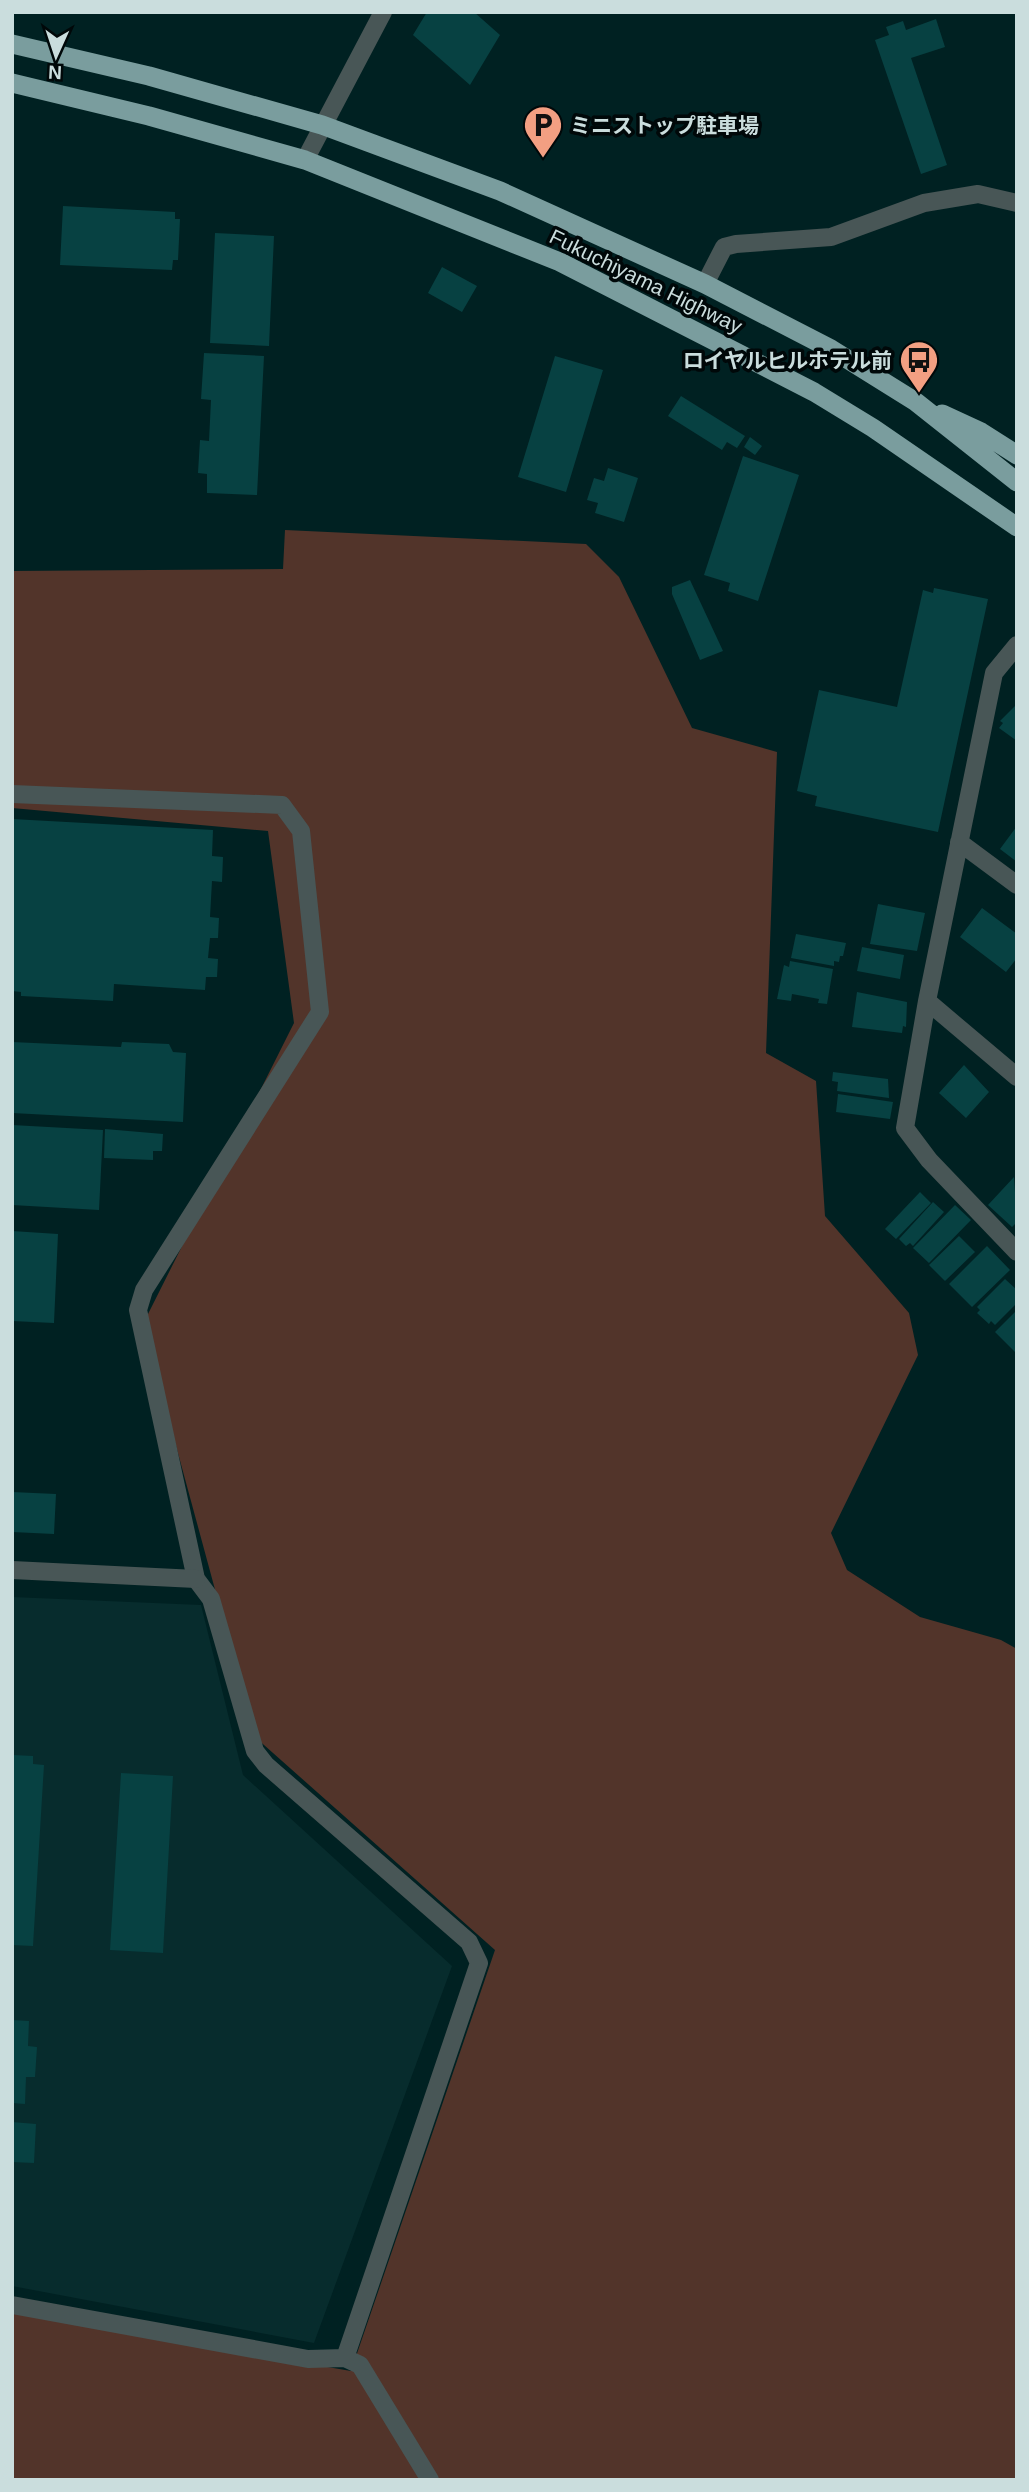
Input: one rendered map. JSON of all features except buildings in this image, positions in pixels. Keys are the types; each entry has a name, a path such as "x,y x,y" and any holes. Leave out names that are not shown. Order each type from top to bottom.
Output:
{"highway":[{"name":"Fukuchiyama Highway","path":"12,44 149,76 322,125 500,191 705,284 831,349 916,402 1017,482"},
{"name":"Fukuchiyama Highway","path":"12,83 149,116 305,160 560,262 814,392 873,428 1017,527"},
{"path":"916,402 981,432 1017,455"},
{"path":"873,428 1017,536"}],"street":[{"path":"305,160 383,12"},
{"path":"705,284 724,247 831,237 924,203 978,194 1017,202"},
{"path":"1017,645 994,673 927,1001 905,1128 929,1160 1017,1252"},
{"path":"12,794 282,805 301,831 320,1012 144,1290 138,1310 197,1579 211,1600 255,1751 266,1765 469,1942 479,1963 345,2358"},
{"path":"959,842 1017,885"},
{"path":"927,1001 1017,1077"},
{"path":"12,1570 197,1579"},
{"path":"12,2305 308,2359 345,2358 360,2365 430,2480"}],"shaded area":[{"path":"285,530 586,544 619,577 692,728 777,752 766,1053 816,1081 825,1216 909,1313 918,1355 831,1533 847,1570 920,1617 1001,1640 1017,1649 1017,2480 12,2480 12,2313 351,2371 495,1950 255,1737 143,1324 294,1023 268,831 12,808 12,571 283,569"},
{"path":"12,1597 201,1605 243,1775 452,1966 314,2343 12,2286"}],"place":[{"name":"ミニストップ駐車場","path":"543,159"},
{"name":"ロイヤルヒルホテル前","path":"919,394"}]}
